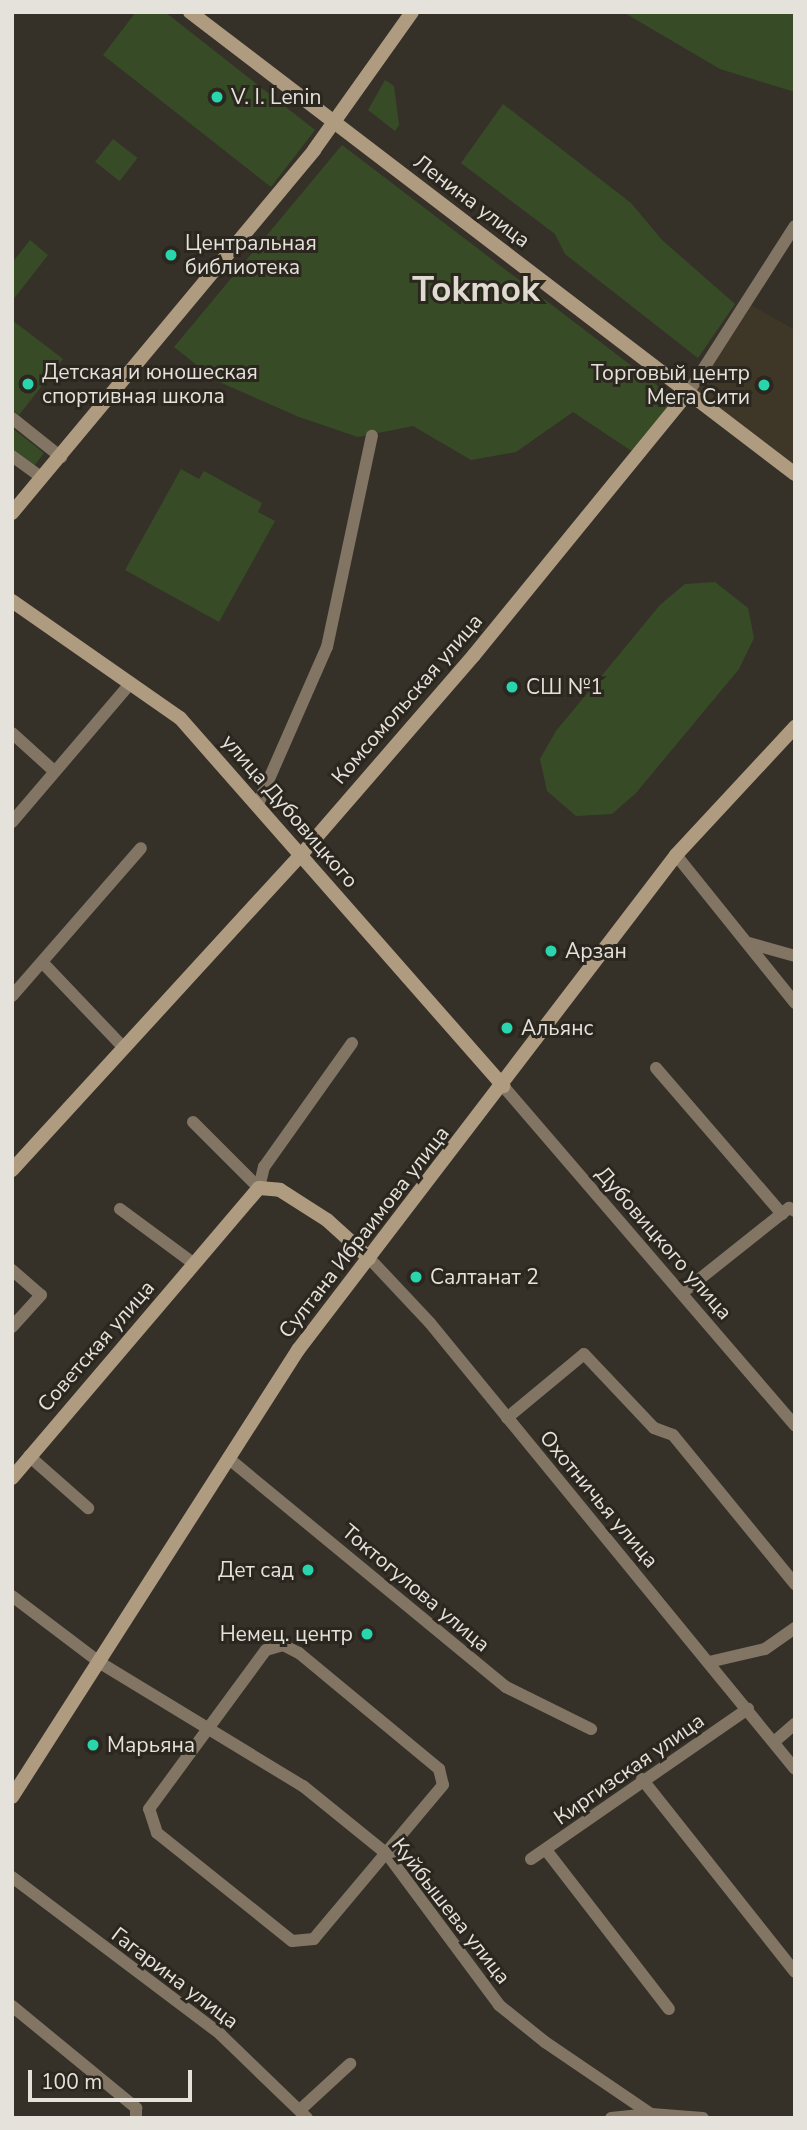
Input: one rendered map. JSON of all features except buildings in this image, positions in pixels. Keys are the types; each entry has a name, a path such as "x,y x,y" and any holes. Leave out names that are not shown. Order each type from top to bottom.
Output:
{"main road":[{"name":"Ленина улица","path":"190,12 795,474"},
{"path":"12,513 335,123 412,12"},
{"name":"Комсомольская улица","path":"12,1170 300,856 489,636 688,393"},
{"name":"улица Дубовицкого","path":"12,601 180,718 503,1086"},
{"name":"Султана Ибраимова улица","path":"12,1797 102,1664 228,1458 298,1350 503,1086 676,855 795,727"},
{"path":"259,1188 280,1189 327,1220 369,1258"},
{"name":"Советская улица","path":"12,1478 259,1188"}],"street":[{"name":"Комсомольская улица","path":"688,393 795,226"},
{"path":"12,418 61,457"},
{"path":"258,804 327,647 373,436"},
{"path":"12,456 42,478"},
{"path":"12,822 130,684"},
{"path":"12,733 54,771"},
{"path":"12,996 43,964 141,848"},
{"path":"676,855 795,1003"},
{"path":"745,941 795,956"},
{"path":"43,964 124,1048"},
{"name":"Советская улица","path":"259,1188 264,1167 352,1043"},
{"path":"656,1068 790,1209 682,1293"},
{"name":"Дубовицкого улица","path":"503,1086 795,1426"},
{"path":"193,1122 259,1188"},
{"path":"120,1209 194,1263"},
{"name":"Охотничья улица","path":"369,1258 507,1418 795,1769"},
{"path":"12,1270 41,1295 12,1327"},
{"path":"507,1418 583,1353 654,1428 673,1435 795,1584"},
{"path":"29,1456 88,1508"},
{"name":"Токтогулова улица","path":"228,1458 506,1687 591,1730"},
{"name":"Куйбышева улица","path":"12,1596 102,1664 303,1786 387,1854 499,2005 650,2114"},
{"path":"709,1662 765,1649 795,1628"},
{"path":"283,1646 299,1653 439,1769 443,1785 314,1938 292,1941 157,1833 149,1809 209,1727 266,1650 283,1646"},
{"name":"Киргизская улица","path":"531,1859 642,1779 748,1709"},
{"path":"774,1742 795,1724"},
{"path":"642,1779 795,1972"},
{"path":"546,1850 669,2009"},
{"name":"Гагарина улица","path":"12,1877 220,2034 304,2113"},
{"path":"12,2006 136,2108 136,2118"},
{"path":"304,2113 350,2064"},
{"path":"611,2118 650,2114 703,2118"}],"shaded area":[{"path":"751,305 795,330 795,467 694,392"}],"green space":[{"path":"136,12 165,12 315,130 271,187 103,55"},
{"path":"623,12 795,12 795,92 720,69"},
{"path":"385,80 394,86 399,125 395,131 368,110"},
{"path":"503,104 631,203 662,240 735,304 698,358 565,254 555,234 461,163"},
{"path":"113,139 137,158 120,181 95,162"},
{"path":"342,145 675,399 633,452 573,412 516,452 471,460 413,426 358,437 299,417 217,381 174,347"},
{"path":"30,240 48,255 12,301 12,263"},
{"name":"Детская и юношеская спортивная школа","path":"12,320 63,359 19,415 12,410"},
{"path":"12,428 44,453 34,466 12,450"},
{"path":"181,469 199,479 204,471 262,503 258,512 275,521 219,622 125,570"},
{"path":"715,582 748,608 754,638 739,669 636,793 612,814 576,816 547,791 540,759 556,731 660,605 685,584"}],"place":[{"name":"V. I. Lenin","path":"217,97"},
{"name":"Центральная библиотека","path":"171,255"},
{"name":"Детская и юношеская спортивная школа","path":"28,384"},
{"name":"Торговый центр Мега Сити","path":"764,385"},
{"name":"СШ №1","path":"512,687"},
{"name":"Арзан","path":"551,951"},
{"name":"Альянс","path":"507,1028"},
{"name":"Салтанат 2","path":"416,1277"},
{"name":"Дет сад","path":"308,1570"},
{"name":"Немец. центр","path":"367,1634"},
{"name":"Марьяна","path":"93,1745"}],"district":[{"name":"Tokmok","path":"476,290"}]}
